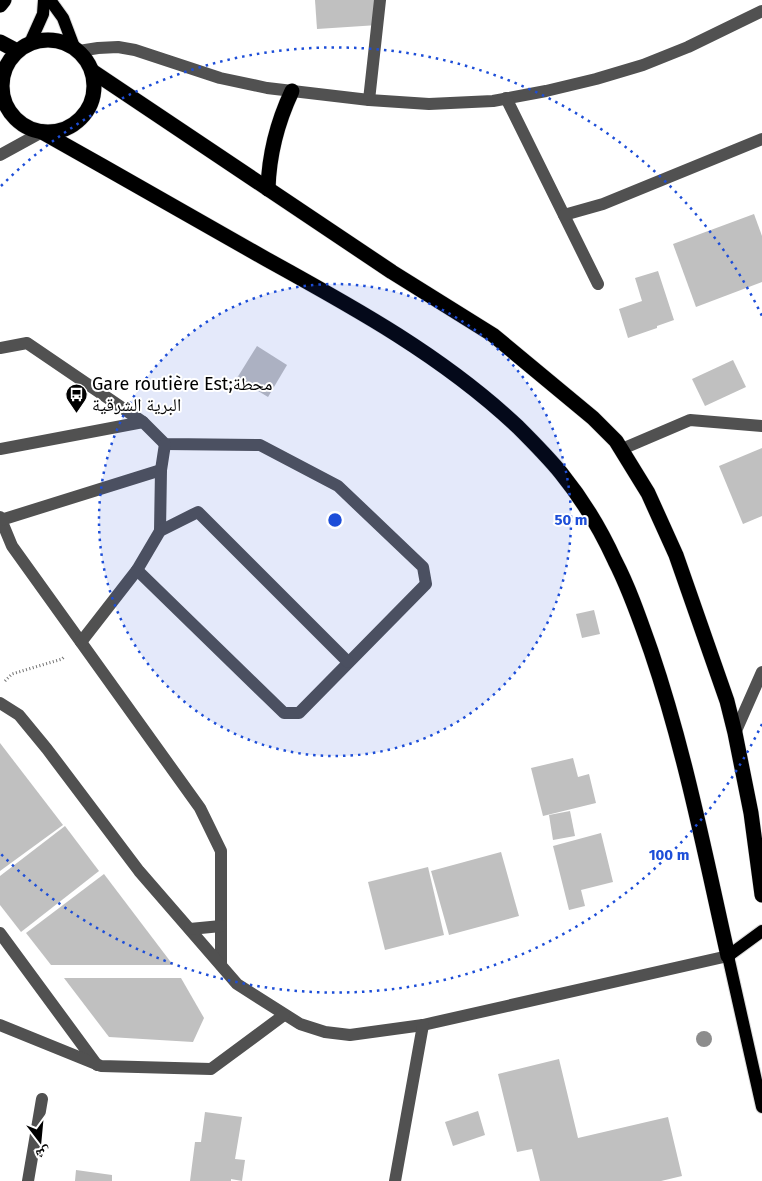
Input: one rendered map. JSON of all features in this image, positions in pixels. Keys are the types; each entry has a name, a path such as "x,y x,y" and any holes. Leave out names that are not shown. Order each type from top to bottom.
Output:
{"highway":[{"path":"0,4 4,0"},
{"path":"27,127 15,119 6,106 2,92 2,77 8,63 24,47 44,39 60,41 77,49 87,60 95,84 94,97 88,110 80,120 56,132 42,132"},
{"path":"0,42 24,47"},
{"path":"92,71 392,272 493,336 593,418 616,441 648,493 676,555 727,701 750,814 762,895"},
{"path":"268,189 271,148 276,128 292,91"},
{"path":"0,115 42,132 353,307 427,354 464,380 498,409 561,472 584,506 615,560 634,602 670,711 686,770 728,956"}],"main road":[{"path":"24,47 42,19 44,0"},
{"path":"50,0 63,18 77,49"},
{"path":"762,931 728,956 762,1107"}],"street":[{"path":"369,100 380,0"},
{"path":"77,49 118,47 135,50 238,82 292,91 369,100 429,104 493,101 596,79 643,65 688,47 762,11"},
{"path":"506,98 598,284"},
{"path":"0,155 42,132"},
{"path":"564,215 603,204 762,138"},
{"path":"0,348 27,343 143,422 165,444 260,445 338,486 423,567 426,584 299,713 284,713 137,570"},
{"path":"622,449 690,420 762,426"},
{"path":"0,449 143,422"},
{"path":"82,642 137,570 160,531 161,470 165,444"},
{"path":"161,470 0,518 12,546 200,808 221,851 221,965"},
{"path":"160,531 198,512 348,662"},
{"path":"735,733 762,672"},
{"path":"0,704 19,715 139,871 237,984 300,1024 325,1032 350,1035 423,1025 728,956"},
{"path":"190,929 221,926"},
{"path":"0,933 97,1065"},
{"path":"0,1025 97,1065 212,1069 284,1015"},
{"path":"395,1181 423,1025"},
{"path":"28,1181 42,1099"}],"path":[{"path":"12,674 62,660"}],"building":[{"path":"315,0 377,0 378,25 317,29"},
{"path":"754,214 762,236 762,282 696,307 673,244"},
{"path":"658,271 674,320 628,338 619,309 642,301 635,278"},
{"path":"257,346 287,365 268,397 237,378"},
{"path":"733,360 746,387 705,406 692,379"},
{"path":"762,448 762,516 743,524 719,466"},
{"path":"594,610 600,634 582,638 576,614"},
{"path":"0,743 63,825 0,871"},
{"path":"573,758 578,777 589,774 596,803 543,816 531,768"},
{"path":"570,811 575,836 553,840 549,815"},
{"path":"65,826 99,871 21,932 0,905 0,876"},
{"path":"601,833 613,882 581,890 585,906 569,910 553,846"},
{"path":"501,852 519,916 449,935 431,871"},
{"path":"428,867 444,935 385,950 368,882"},
{"path":"104,874 173,965 51,965 26,933"},
{"path":"64,978 181,978 204,1018 193,1042 109,1037"},
{"path":"559,1059 578,1138 668,1117 682,1176 661,1181 540,1181 532,1149 517,1152 498,1074"},
{"path":"478,1111 485,1135 453,1146 445,1122"},
{"path":"205,1112 242,1117 235,1159 245,1160 242,1181 231,1179 231,1181 190,1181 195,1142 201,1142"},
{"path":"76,1170 112,1175 112,1181 75,1181"}],"place":[{"name":"Gare routière Est;محطة البرية الشرقية","path":"76,413"}]}
